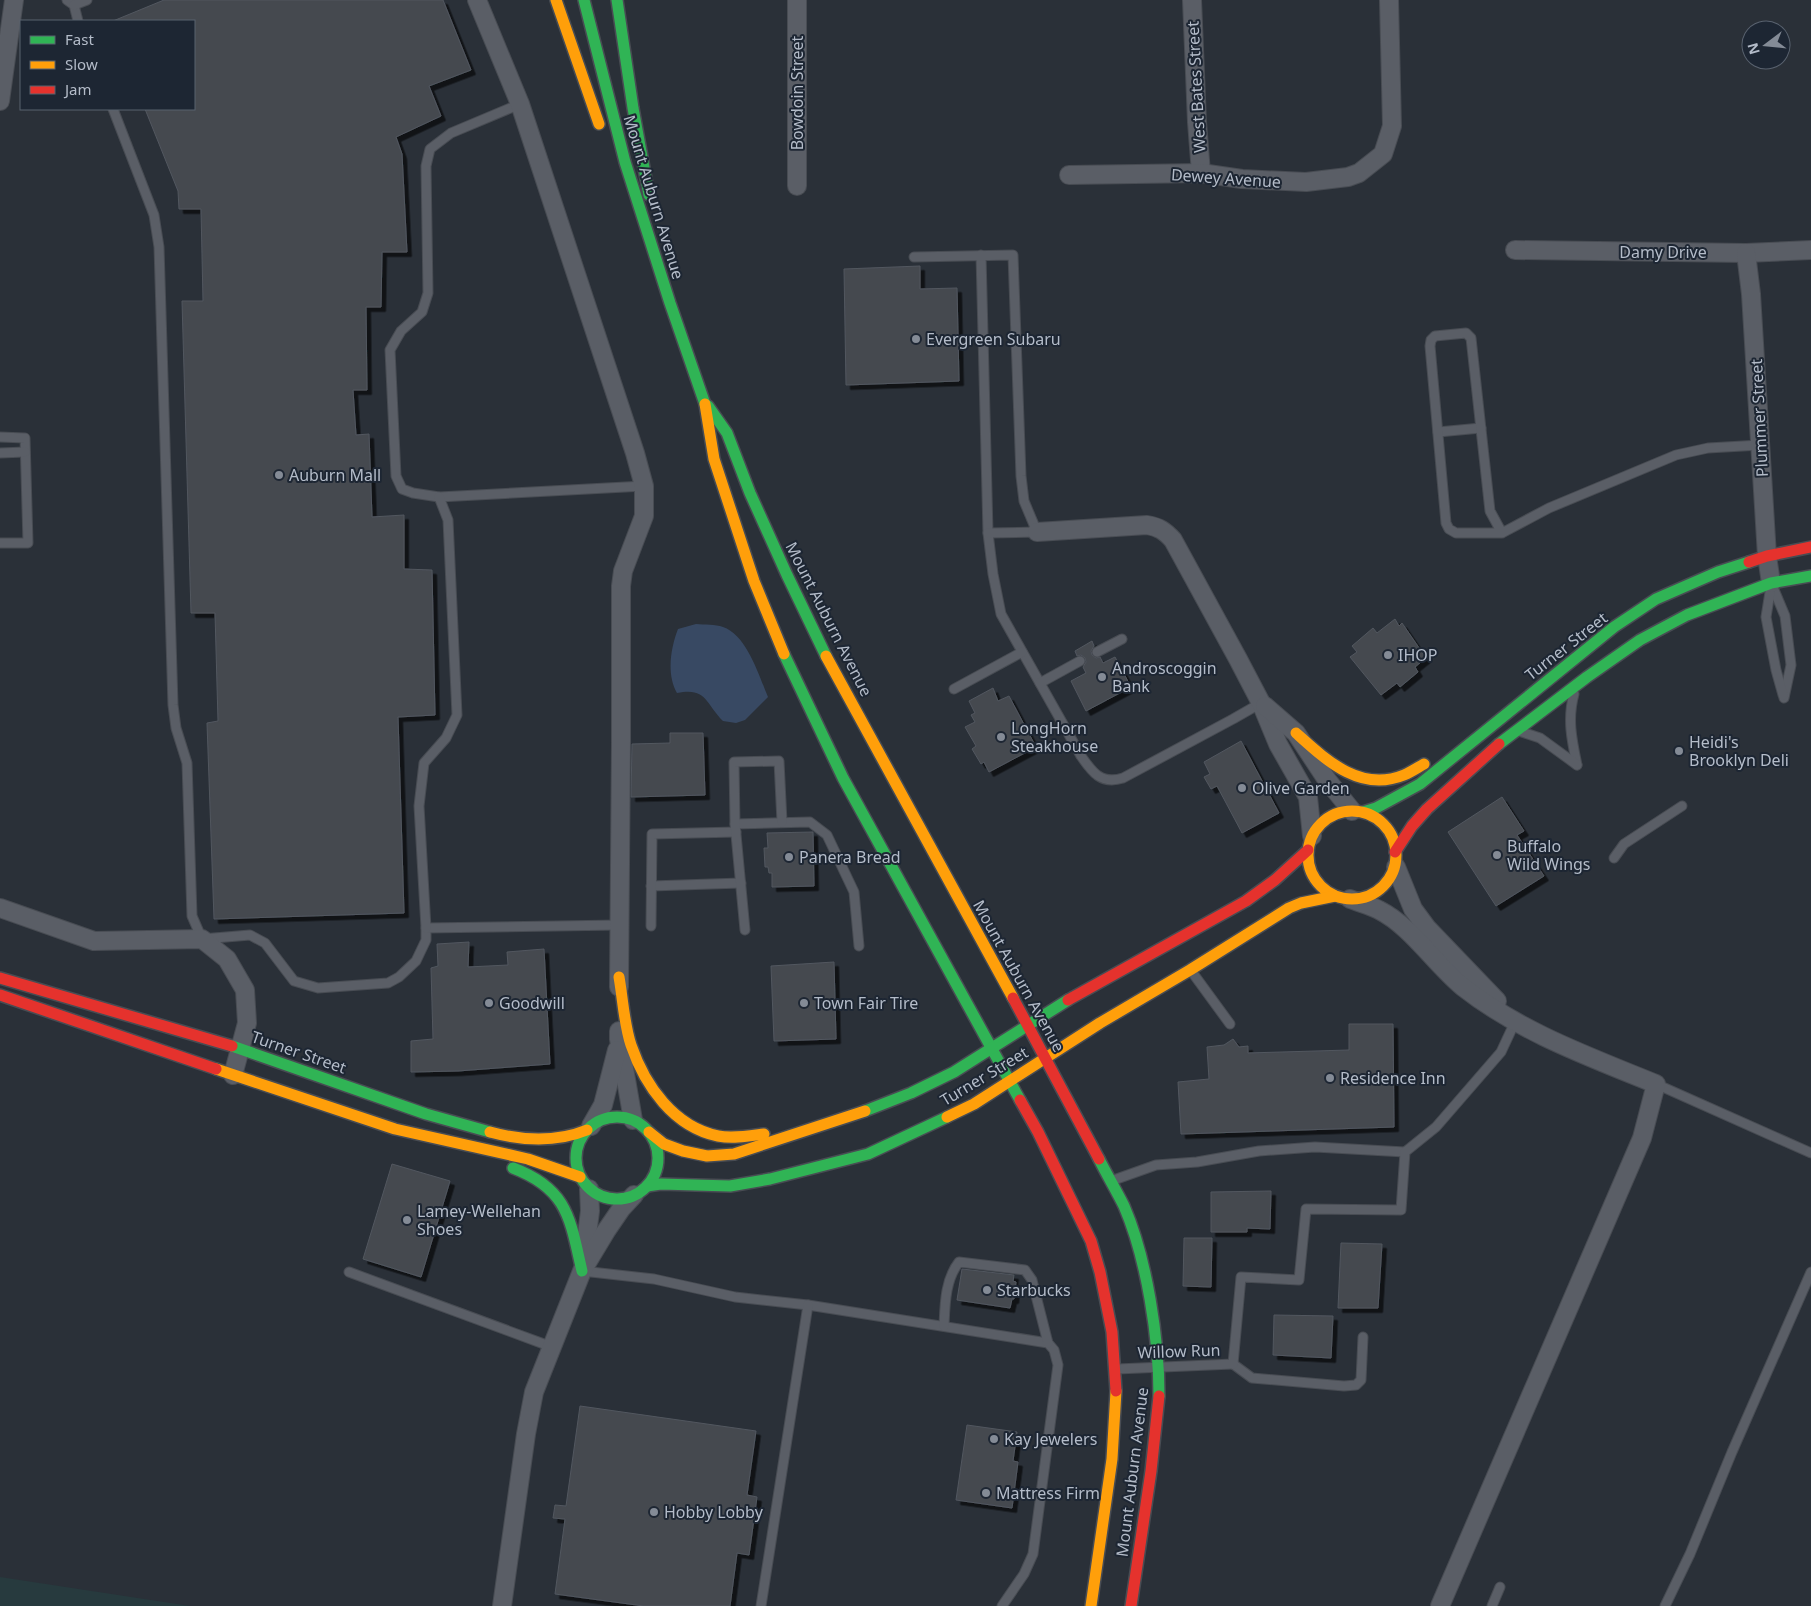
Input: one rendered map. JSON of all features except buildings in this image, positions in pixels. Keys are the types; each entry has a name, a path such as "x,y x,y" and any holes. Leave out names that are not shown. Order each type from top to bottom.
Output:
{"main road":[{"path":"556,0 601,132"},
{"name":"Mount Auburn Avenue","path":"584,0 625,162 670,303 704,400 714,459 754,581 790,669 843,778 1038,1132 1091,1240 1100,1272 1112,1332 1117,1399 1112,1459 1091,1606"},
{"path":"617,0 633,108 670,303"},
{"path":"618,177 670,303"},
{"name":"Mount Auburn Avenue","path":"704,400 727,433 750,493 787,576 828,657 1111,1182 1124,1208 1139,1250 1155,1333 1159,1367 1159,1403 1154,1452 1132,1606"},
{"name":"Turner Street","path":"1357,812 1376,808 1420,784 1614,627 1656,599 1704,577 1767,556 1811,547"},
{"path":"1396,860 1395,844 1390,833 1379,819 1357,812 1342,811 1322,822 1310,843 1308,861 1316,881 1327,892 1343,898 1366,897 1374,894 1386,884 1412,826 1427,809 1517,730 1577,685 1640,640 1688,615 1771,583 1811,576"},
{"path":"1566,653 1573,650 1585,651"},
{"path":"1296,733 1330,763 1360,780 1387,781 1405,776 1430,759"},
{"name":"Turner Street","path":"0,978 240,1048 426,1114 512,1138 547,1140 577,1134 607,1118 619,1117 633,1120 664,1144 683,1151 707,1156 734,1154 866,1111 911,1093 954,1072 1068,1000 1246,901 1274,880 1310,843"},
{"name":"Turner Street","path":"0,995 395,1129 528,1159 585,1183 596,1193 618,1199 661,1184 730,1186 868,1154 914,1134 974,1104 1100,1023 1190,970 1289,908 1301,903 1343,898"},
{"path":"619,977 631,1045 653,1092 670,1111 693,1127 716,1136 739,1137 763,1134 866,1111"},
{"path":"585,1183 576,1155 578,1144 589,1128"},
{"path":"395,1129 459,1154 524,1171 544,1182 556,1194 566,1210 574,1230 582,1270"},
{"path":"641,1191 655,1174 657,1166 658,1150 649,1132"}],"street":[{"path":"0,102 4,49 14,0"},
{"path":"477,0 520,104 635,453 644,486 644,516 623,571 621,586 619,1040 633,1120"},
{"name":"Bowdoin Street","path":"797,0 797,186"},
{"name":"West Bates Street","path":"1192,0 1201,173"},
{"name":"Dewey Avenue","path":"1069,175 1201,173 1242,180 1306,182 1348,177 1359,173 1377,161 1386,149 1392,126 1389,0"},
{"name":"Damy Drive","path":"1515,250 1746,253 1811,250"},
{"name":"Plummer Street","path":"1746,253 1751,294 1767,556 1771,583"},
{"path":"1037,532 1148,525 1166,532 1173,540 1261,703 1278,744 1308,796 1310,843"},
{"path":"1261,703 1296,733 1327,780 1357,812"},
{"path":"1396,860 1413,910 1515,1022"},
{"path":"1343,898 1379,909 1396,921 1462,986 1515,1022 1606,1064 1656,1084 1642,1138 1440,1606"},
{"path":"0,908 94,941 202,939 227,959 245,990 247,1023 233,1075"},
{"path":"589,1128 603,1105 611,1080 619,1040"},
{"path":"582,1270 590,1211 585,1183"},
{"path":"502,1606 526,1434 534,1392 582,1270 621,1209 641,1191"}],"lane":[{"path":"78,20 71,2 87,0"},
{"path":"520,104 451,133 430,149 426,166 428,293 422,312 401,331 390,350 396,476 402,489 413,493 439,497 644,486"},
{"path":"114,110 154,215 159,247 174,705 176,728 186,763 192,916 202,939 250,935 265,943 294,981 318,988 388,983 399,977 416,961 426,940 419,806 424,763 446,738 457,715 448,520 439,497"},
{"path":"914,258 1013,255 1021,476 1024,501 1037,532 988,533"},
{"path":"981,256 988,533 993,574 1002,614 1091,770 1106,780 1114,781 1123,778 1261,703"},
{"path":"1502,533 1490,512 1471,338 1466,333 1435,336 1431,340 1430,346 1446,523 1448,529 1456,533 1502,533 1549,508 1676,454 1708,448 1760,445"},
{"path":"1438,432 1481,428"},
{"path":"0,437 25,438 28,543 0,542"},
{"path":"0,453 25,452"},
{"path":"1771,583 1785,616 1791,665 1784,698 1776,670 1766,617 1771,583"},
{"path":"1097,652 1122,639"},
{"path":"954,690 1022,652"},
{"path":"1040,683 1080,661"},
{"path":"1517,730 1540,738 1577,766 1571,736 1570,716 1577,685"},
{"path":"745,930 736,828 734,762 779,761 782,822"},
{"path":"1614,858 1624,844 1682,806"},
{"path":"651,926 652,834 736,828 782,822 810,822 827,835 854,892 859,946"},
{"path":"651,886 741,883"},
{"path":"426,928 619,925"},
{"path":"1190,970 1230,1024"},
{"path":"1111,1182 1156,1165 1197,1162 1259,1151 1315,1147 1405,1152 1436,1127 1501,1052 1515,1022"},
{"path":"1656,1084 1811,1153"},
{"name":"Willow Run","path":"1114,1369 1233,1364 1241,1278 1299,1280 1306,1208 1401,1210 1405,1152"},
{"path":"944,1326 946,1294 952,1270 959,1262 1025,1270 1032,1280 1048,1343 1054,1350 1058,1365 1033,1554 1024,1574 1002,1606"},
{"path":"582,1270 654,1279 735,1297 808,1305 1048,1343"},
{"path":"349,1272 552,1347"},
{"path":"1665,1606 1690,1554 1739,1434 1811,1272"},
{"path":"761,1606 808,1305"},
{"path":"1233,1364 1252,1378 1344,1386 1356,1385 1361,1380 1364,1337"},
{"path":"1492,1606 1500,1587"}],"green space":[{"path":"0,1577 190,1606 0,1606"}],"water":[{"path":"696,624 720,626 731,631 739,638 751,657 768,697 745,720 736,723 723,721 700,694 694,692 677,693 671,669 673,644 678,629"}],"traffic: fast":[{"path":"584,0 625,162 670,303 705,404"},
{"path":"617,0 633,108 649,195"},
{"path":"708,406 727,433 750,493 826,656"},
{"path":"1363,812 1376,808 1420,784 1614,627 1656,599 1718,572 1749,562"},
{"path":"1499,744 1587,677 1640,640 1687,615 1771,583 1811,576"},
{"path":"784,654 843,778 1020,1100"},
{"path":"865,1111 911,1093 954,1072 1068,1000"},
{"path":"232,1046 426,1114 490,1132"},
{"path":"617,1117 633,1120 646,1129 655,1142 658,1158 655,1174 646,1187 633,1196 617,1199 601,1196 588,1187 579,1174 576,1158 579,1142 588,1129 601,1120 617,1117"},
{"path":"647,1186 661,1184 730,1186 770,1179 868,1154 947,1117"},
{"path":"1099,1159 1124,1206 1139,1250 1154,1325 1159,1396"},
{"path":"513,1168 531,1176 556,1196 564,1208 569,1221 582,1271"}],"traffic: slow":[{"path":"556,0 599,124"},
{"path":"705,404 714,459 754,581 784,654"},
{"path":"826,656 1013,998"},
{"path":"1296,733 1332,763 1358,777 1373,780 1388,779 1404,775 1424,764"},
{"path":"1352,811 1369,814 1383,824 1393,838 1396,855 1393,872 1383,886 1369,896 1352,899 1335,896 1321,886 1311,872 1308,855 1311,838 1321,824 1335,814 1352,811"},
{"path":"947,1117 974,1104 1100,1023 1190,970 1289,908 1301,903 1335,896"},
{"path":"619,977 625,1020 631,1045 644,1075 663,1102 688,1124 702,1131 729,1137 764,1134"},
{"path":"216,1069 395,1129 528,1159 580,1177"},
{"path":"649,1132 664,1144 683,1151 707,1156 734,1154 865,1111"},
{"path":"490,1132 527,1139 551,1139 587,1130"},
{"path":"1091,1606 1112,1459 1116,1391"}],"traffic: jam":[{"path":"1749,562 1767,556 1811,547"},
{"path":"1395,852 1412,826 1427,809 1499,744"},
{"path":"1068,1000 1246,901 1275,880 1308,850"},
{"path":"0,978 232,1046"},
{"path":"0,995 216,1069"},
{"path":"1013,998 1099,1159"},
{"path":"1020,1100 1038,1132 1091,1241 1100,1272 1112,1332 1116,1391"},
{"path":"1131,1606 1151,1471 1159,1396"}],"place":[{"name":"Evergreen Subaru","path":"916,339"},
{"name":"Auburn Mall","path":"279,475"},
{"name":"IHOP","path":"1388,655"},
{"name":"Androscoggin Bank","path":"1102,677"},
{"name":"LongHorn Steakhouse","path":"1001,737"},
{"name":"Heidi's Brooklyn Deli","path":"1679,751"},
{"name":"Olive Garden","path":"1242,788"},
{"name":"Buffalo Wild Wings","path":"1497,855"},
{"name":"Panera Bread","path":"789,857"},
{"name":"Goodwill","path":"489,1003"},
{"name":"Town Fair Tire","path":"804,1003"},
{"name":"Residence Inn","path":"1330,1078"},
{"name":"Lamey-Wellehan Shoes","path":"407,1220"},
{"name":"Starbucks","path":"987,1290"},
{"name":"Kay Jewelers","path":"994,1439"},
{"name":"Mattress Firm","path":"986,1493"},
{"name":"Hobby Lobby","path":"654,1512"}]}
